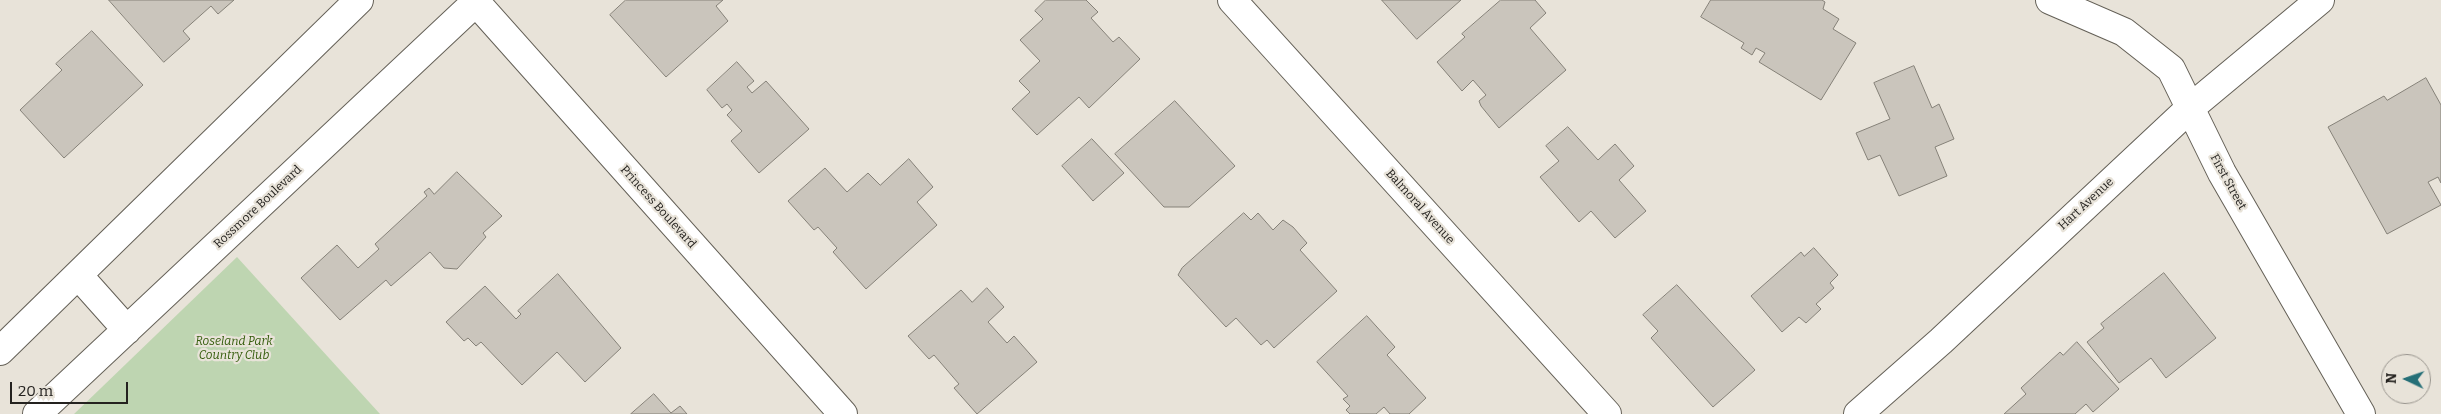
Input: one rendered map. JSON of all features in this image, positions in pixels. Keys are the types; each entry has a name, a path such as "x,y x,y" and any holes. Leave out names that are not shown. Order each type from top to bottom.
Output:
{"street":[{"path":"0,351 359,0"},
{"name":"Balmoral Avenue","path":"1232,0 1607,414"},
{"name":"First Street","path":"2050,0 2124,32 2171,69 2222,173 2362,414"},
{"name":"Hart Avenue","path":"1858,414 1941,341 2189,109 2320,0"},
{"name":"Rossmore Boulevard","path":"37,414 476,1"},
{"name":"Princess Boulevard","path":"476,1 843,414"},
{"path":"78,275 127,330"}],"green space":[{"name":"Roseland Park Country Club","path":"237,257 380,414 74,414"}],"building":[{"path":"109,0 234,0 218,14 211,6 183,31 190,39 164,62"},
{"path":"626,0 723,0 716,6 728,21 666,77 610,15"},
{"path":"1046,0 1086,0 1098,12 1091,18 1113,42 1119,37 1140,59 1089,108 1079,97 1037,135 1012,109 1030,92 1019,81 1040,61 1020,40 1043,19 1035,11"},
{"path":"1382,0 1461,0 1417,39"},
{"path":"1501,0 1535,0 1546,13 1530,28 1566,70 1499,128 1481,106 1479,101 1486,95 1473,80 1462,91 1437,62 1465,37 1462,34"},
{"path":"1711,0 1822,0 1825,2 1823,9 1839,19 1833,29 1856,43 1821,100 1759,62 1765,53 1756,48 1752,55 1741,48 1744,43 1701,17"},
{"path":"92,31 143,85 64,158 20,110 62,70 56,64"},
{"path":"737,62 754,81 747,87 752,93 766,81 809,129 759,173 731,141 742,131 727,115 732,110 727,104 722,108 707,90"},
{"path":"1914,66 1932,108 1939,104 1954,139 1935,147 1947,176 1899,196 1880,155 1868,160 1856,133 1890,119 1874,83"},
{"path":"2426,78 2441,105 2441,183 2438,177 2428,182 2441,205 2387,234 2328,127 2384,96 2387,100"},
{"path":"1175,101 1235,166 1189,207 1164,207 1115,154"},
{"path":"1568,127 1598,160 1615,144 1634,166 1619,180 1646,211 1615,238 1591,211 1579,222 1540,177 1559,161 1546,146"},
{"path":"1092,139 1124,173 1093,201 1062,166"},
{"path":"909,159 933,187 917,202 937,225 866,289 833,252 837,248 818,227 814,230 788,201 825,168 847,192 868,173 880,185"},
{"path":"457,172 502,216 483,233 486,237 457,269 444,268 430,252 391,286 386,280 340,320 301,278 337,245 358,268 379,249 375,244 427,196 424,192 429,188 434,194"},
{"path":"1244,213 1251,220 1258,213 1273,230 1283,220 1293,227 1307,243 1300,250 1337,291 1274,348 1267,340 1261,345 1236,318 1226,327 1178,275 1182,268"},
{"path":"1814,248 1838,275 1830,283 1834,288 1816,304 1821,309 1806,323 1799,317 1782,332 1751,296 1801,252 1804,256"},
{"path":"2164,273 2216,338 2166,378 2151,358 2119,383 2087,342 2104,328 2101,324"},
{"path":"558,274 621,348 585,382 557,352 522,385 481,342 476,346 468,338 464,341 446,322 485,286 516,319 521,314 518,311"},
{"path":"1677,285 1755,370 1713,407 1651,338 1658,331 1643,315"},
{"path":"987,288 1004,307 988,322 1007,343 1014,336 1037,362 977,414 954,388 959,384 934,355 929,359 908,336 961,290 972,302"},
{"path":"1367,316 1395,347 1387,355 1426,398 1409,414 1390,414 1384,407 1376,414 1350,414 1346,410 1350,406 1343,399 1348,396 1317,362"},
{"path":"2077,342 2119,389 2093,412 2086,404 2075,414 2004,414 2026,394 2021,388 2060,352 2063,355"},
{"path":"654,394 671,413 680,406 687,414 631,414"}]}
